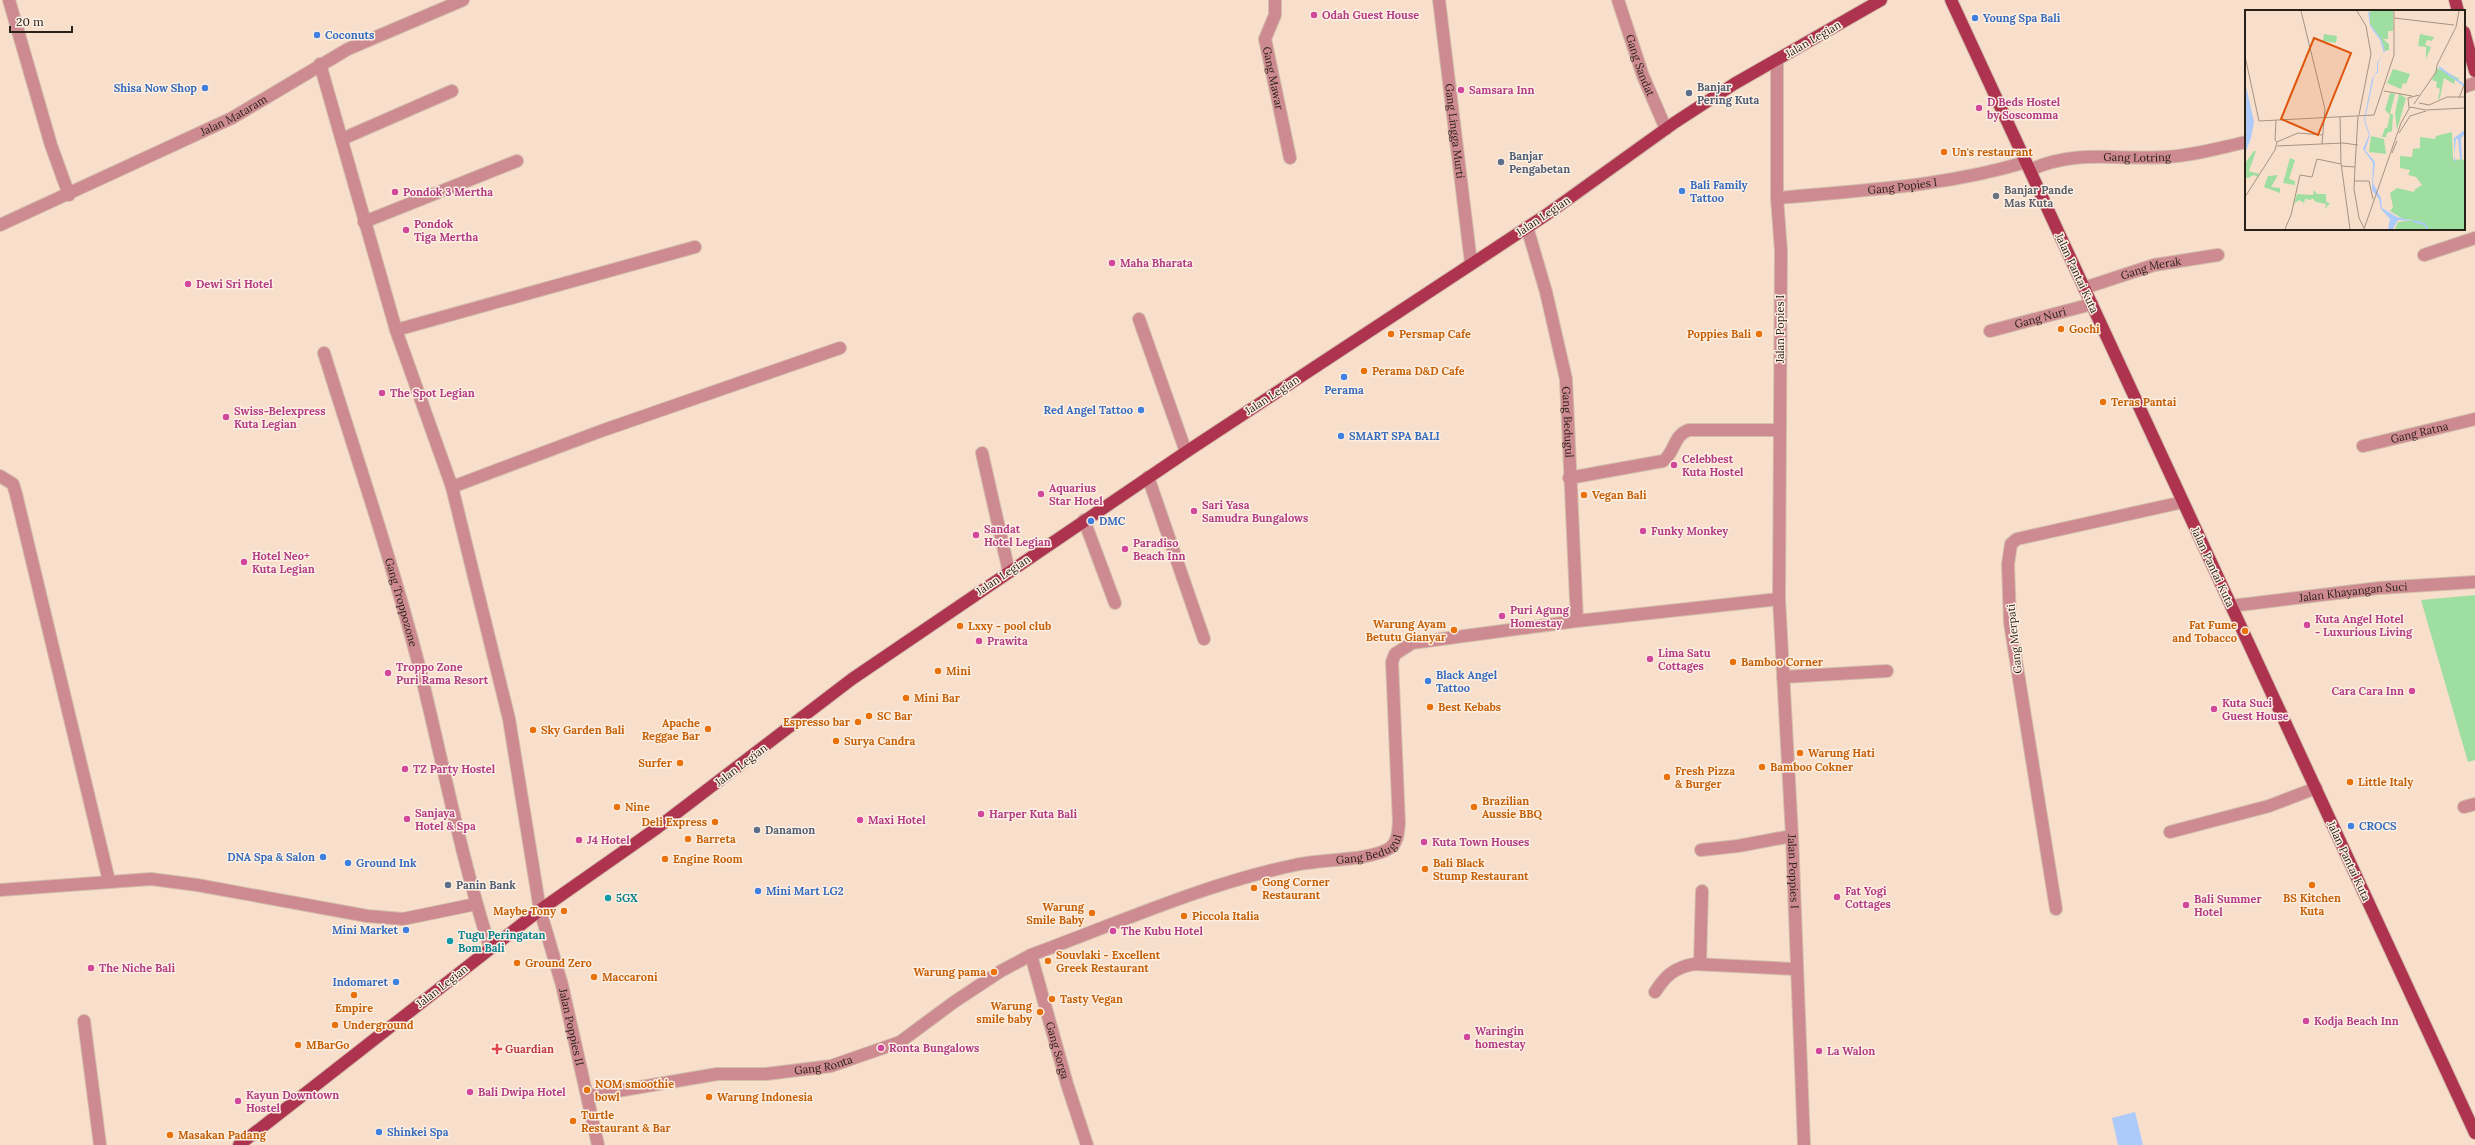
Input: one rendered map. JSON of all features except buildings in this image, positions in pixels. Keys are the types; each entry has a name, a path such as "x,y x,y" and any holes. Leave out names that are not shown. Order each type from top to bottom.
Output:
{"main road":[{"name":"Jalan Legian","path":"239,1145 540,910 657,828 852,680 1148,477 1388,321 1471,262 1527,228 1734,84 1880,0"},
{"name":"Jalan Pantai Kuta","path":"1951,0 2475,1133"},
{"path":"2455,0 2458,10"},
{"path":"2465,36 2475,71"}],"street":[{"path":"9,0 51,145 68,195"},
{"name":"Jalan Mataram","path":"0,225 68,195 232,118 320,64 348,49 463,0"},
{"name":"Gang Mawar","path":"1275,0 1275,15 1265,39 1290,158"},
{"name":"Gang Lingga Murti","path":"1439,0 1471,262"},
{"name":"Gang Sandat","path":"1618,0 1642,76 1666,130"},
{"name":"Jalan Popies I","path":"1776,60 1777,198 1781,251 1780,599"},
{"name":"Jalan Poppies II","path":"320,64 396,330 452,487 509,719 540,910 562,985 598,1145"},
{"path":"2465,87 2475,83"},
{"path":"342,139 452,91"},
{"name":"Gang Lotring","path":"2028,166 2067,158 2179,156 2245,142"},
{"path":"364,222 517,161"},
{"name":"Gang Popies I","path":"1777,198 1906,188 2028,166"},
{"name":"Gang Bedugul","path":"1527,228 1546,292 1566,379 1569,478 1577,621"},
{"path":"2424,255 2475,238"},
{"path":"396,330 695,247"},
{"name":"Gang Merak","path":"2084,288 2154,265 2218,255"},
{"name":"Gang Nuri","path":"1990,332 2092,304"},
{"path":"1139,319 1186,452"},
{"path":"452,487 601,431 840,348"},
{"name":"Gang Troppozone","path":"324,353 376,514 416,656 458,840 490,948"},
{"name":"Gang Ratna","path":"2363,446 2475,419"},
{"path":"1569,478 1663,461 1668,458 1680,434 1689,430 1780,430"},
{"path":"982,452 1009,572"},
{"path":"0,476 13,484 16,494 109,881"},
{"path":"1148,477 1204,639"},
{"name":"Gang Merpati","path":"2056,909 2014,658 2010,623 2008,572 2011,544 2017,539 2183,502"},
{"path":"1084,520 1115,603"},
{"name":"Jalan Khayangan Suci","path":"2231,606 2378,588 2475,582"},
{"name":"Gang Bedugul","path":"1031,955 1256,873 1297,864 1377,854 1391,847 1398,836 1399,823 1392,662 1395,654 1412,643 1577,621 1780,599"},
{"name":"Jalan Poppies I","path":"1780,599 1792,836 1795,969 1804,1145"},
{"path":"1783,677 1887,670"},
{"path":"2170,832 2269,806 2316,788"},
{"path":"1701,850 1738,846 1792,836"},
{"path":"0,890 151,879 198,885 366,916 403,919 476,904"},
{"path":"1700,964 1702,891"},
{"name":"Gang Ronta","path":"588,1096 717,1074 766,1074 817,1069 838,1064 900,1042 954,1002 1001,971 1031,955"},
{"name":"Gang Sorga","path":"1031,955 1067,1084 1087,1145"},
{"path":"1655,992 1664,979 1678,967 1700,964 1795,969"},
{"path":"84,1021 100,1145"}],"green space":[{"path":"2475,595 2475,760 2468,762 2421,600"}],"water":[{"path":"2135,1112 2143,1145 2118,1145 2112,1118"}],"place":[{"name":"Odah Guest House","path":"1314,15"},
{"name":"Young Spa Bali","path":"1975,18"},
{"name":"Coconuts","path":"317,35"},
{"name":"Shisa Now Shop","path":"205,88"},
{"name":"Samsara Inn","path":"1461,90"},
{"name":"Banjar Pering Kuta","path":"1689,93"},
{"name":"D Beds Hostel by Soscomma","path":"1979,108"},
{"name":"Un's restaurant","path":"1944,152"},
{"name":"Banjar Pengabetan","path":"1501,162"},
{"name":"Bali Family Tattoo","path":"1682,191"},
{"name":"Pondok 3 Mertha","path":"395,192"},
{"name":"Banjar Pande Mas Kuta","path":"1996,196"},
{"name":"Pondok Tiga Mertha","path":"406,230"},
{"name":"Maha Bharata","path":"1112,263"},
{"name":"Dewi Sri Hotel","path":"188,284"},
{"name":"Gochi","path":"2061,329"},
{"name":"Persmap Cafe","path":"1391,334"},
{"name":"Poppies Bali","path":"1759,334"},
{"name":"Perama D&D Cafe","path":"1364,371"},
{"name":"Perama","path":"1344,377"},
{"name":"The Spot Legian","path":"382,393"},
{"name":"Teras Pantai","path":"2103,402"},
{"name":"Red Angel Tattoo","path":"1141,410"},
{"name":"Swiss-Belexpress Kuta Legian","path":"226,417"},
{"name":"SMART SPA BALI","path":"1341,436"},
{"name":"Celebbest Kuta Hostel","path":"1674,465"},
{"name":"Aquarius Star Hotel","path":"1041,494"},
{"name":"Vegan Bali","path":"1584,495"},
{"name":"Sari Yasa Samudra Bungalows","path":"1194,511"},
{"name":"DMC","path":"1091,521"},
{"name":"Funky Monkey","path":"1643,531"},
{"name":"Sandat Hotel Legian","path":"976,535"},
{"name":"Paradiso Beach Inn","path":"1125,549"},
{"name":"Hotel Neo+ Kuta Legian","path":"244,562"},
{"name":"Puri Agung Homestay","path":"1502,616"},
{"name":"Kuta Angel Hotel - Luxurious Living","path":"2307,625"},
{"name":"Lxxy - pool club","path":"960,626"},
{"name":"Warung Ayam Betutu Gianyar","path":"1454,630"},
{"name":"Fat Fume and Tobacco","path":"2245,631"},
{"name":"Prawita","path":"979,641"},
{"name":"Lima Satu Cottages","path":"1650,659"},
{"name":"Bamboo Corner","path":"1733,662"},
{"name":"Mini","path":"938,671"},
{"name":"Troppo Zone Puri Rama Resort","path":"388,673"},
{"name":"Black Angel Tattoo","path":"1428,681"},
{"name":"Cara Cara Inn","path":"2412,691"},
{"name":"Mini Bar","path":"906,698"},
{"name":"Best Kebabs","path":"1430,707"},
{"name":"Kuta Suci Guest House","path":"2214,709"},
{"name":"SC Bar","path":"869,716"},
{"name":"Espresso bar","path":"858,722"},
{"name":"Apache Reggae Bar","path":"708,729"},
{"name":"Sky Garden Bali","path":"533,730"},
{"name":"Surya Candra","path":"836,741"},
{"name":"Warung Hati","path":"1800,753"},
{"name":"Surfer","path":"680,763"},
{"name":"Bamboo Cokner","path":"1762,767"},
{"name":"TZ Party Hostel","path":"405,769"},
{"name":"Fresh Pizza & Burger","path":"1667,777"},
{"name":"Little Italy","path":"2350,782"},
{"name":"Nine","path":"617,807"},
{"name":"Brazilian Aussie BBQ","path":"1474,807"},
{"name":"Harper Kuta Bali","path":"981,814"},
{"name":"Sanjaya Hotel & Spa","path":"407,819"},
{"name":"Maxi Hotel","path":"860,820"},
{"name":"Deli Express","path":"715,822"},
{"name":"CROCS","path":"2351,826"},
{"name":"Danamon","path":"757,830"},
{"name":"Barreta","path":"688,839"},
{"name":"J4 Hotel","path":"579,840"},
{"name":"Kuta Town Houses","path":"1424,842"},
{"name":"DNA Spa & Salon","path":"323,857"},
{"name":"Engine Room","path":"665,859"},
{"name":"Ground Ink","path":"348,863"},
{"name":"Bali Black Stump Restaurant","path":"1425,869"},
{"name":"Panin Bank","path":"448,885"},
{"name":"BS Kitchen Kuta","path":"2312,885"},
{"name":"Gong Corner Restaurant","path":"1254,888"},
{"name":"Mini Mart LG2","path":"758,891"},
{"name":"Fat Yogi Cottages","path":"1837,897"},
{"name":"5GX","path":"608,898"},
{"name":"Bali Summer Hotel","path":"2186,905"},
{"name":"Maybe Tony","path":"564,911"},
{"name":"Warung Smile Baby","path":"1092,913"},
{"name":"Piccola Italia","path":"1184,916"},
{"name":"Mini Market","path":"406,930"},
{"name":"The Kubu Hotel","path":"1113,931"},
{"name":"Tugu Peringatan Bom Bali","path":"450,941"},
{"name":"Souvlaki - Excellent Greek Restaurant","path":"1048,961"},
{"name":"Ground Zero","path":"517,963"},
{"name":"The Niche Bali","path":"91,968"},
{"name":"Warung pama","path":"994,972"},
{"name":"Maccaroni","path":"594,977"},
{"name":"Indomaret","path":"396,982"},
{"name":"Empire","path":"354,995"},
{"name":"Tasty Vegan","path":"1052,999"},
{"name":"Warung smile baby","path":"1040,1012"},
{"name":"Kodja Beach Inn","path":"2306,1021"},
{"name":"Underground","path":"335,1025"},
{"name":"Waringin homestay","path":"1467,1037"},
{"name":"MBarGo","path":"298,1045"},
{"name":"Ronta Bungalows","path":"881,1048"},
{"name":"Guardian","path":"497,1049"},
{"name":"La Walon","path":"1819,1051"},
{"name":"NOM smoothie bowl","path":"587,1090"},
{"name":"Bali Dwipa Hotel","path":"470,1092"},
{"name":"Warung Indonesia","path":"709,1097"},
{"name":"Kayun Downtown Hostel","path":"238,1101"},
{"name":"Turtle Restaurant & Bar","path":"573,1121"},
{"name":"Shinkei Spa","path":"379,1132"},
{"name":"Masakan Padang","path":"170,1135"}]}
